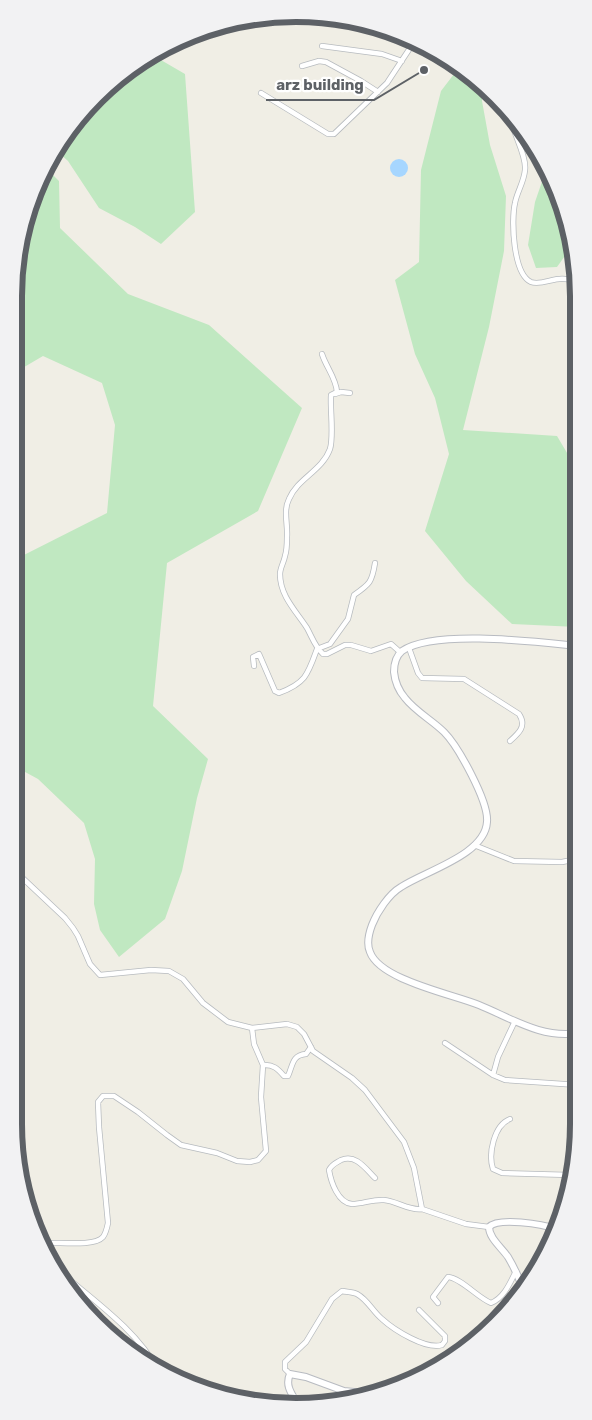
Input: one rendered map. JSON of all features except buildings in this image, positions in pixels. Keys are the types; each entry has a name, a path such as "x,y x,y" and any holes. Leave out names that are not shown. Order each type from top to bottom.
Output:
{"main road":[{"path":"570,645 510,640 454,639 426,642 400,652 394,664 398,688 411,704 444,732 456,747 485,807 487,817 486,830 474,846 454,859 400,887 375,917 368,937 369,950 379,964 394,974 422,986 469,1000 532,1028 553,1034 570,1033"},
{"path":"520,1280 504,1252 490,1234 488,1227 492,1223 497,1222 542,1225 550,1227"},
{"path":"294,1398 288,1386 287,1380 290,1374 306,1377 351,1392"}],"street":[{"path":"322,46 382,54 402,61"},
{"path":"261,93 331,135 387,83 410,48"},
{"path":"302,66 319,61 326,62 378,92"},
{"path":"516,134 525,168 515,202 513,218 514,238 522,270 526,279 535,283 569,280"},
{"path":"322,354 325,364 336,382 337,392 331,395"},
{"path":"331,395 341,392 350,393"},
{"path":"331,395 330,448 317,470 307,477 295,490 289,499 286,509 288,535 280,575 286,599 306,626 318,649 325,654 348,645 368,651 390,644 400,652"},
{"path":"254,666 252,657 259,654 275,691 279,693 289,690 304,680 318,649 330,644 348,619 354,595 369,585 373,578 375,563"},
{"path":"409,648 418,673 422,678 464,679 519,714 523,725 518,734 510,741"},
{"path":"474,846 514,861 570,860"},
{"path":"22,878 65,918 78,936 90,964 100,975 151,970 169,971 183,978 203,1003 223,1019 252,1028 269,1025 292,1025 304,1034 310,1047 316,1054 352,1078 365,1090 404,1142 414,1168 422,1209"},
{"path":"493,1075 498,1057 515,1021"},
{"path":"50,1243 87,1244 102,1238 106,1232 108,1223 98,1102 103,1096 114,1096 182,1145 217,1153 237,1161 250,1162 258,1160 266,1151 261,1097 263,1064 254,1044 252,1028"},
{"path":"445,1043 493,1075 512,1081 570,1085"},
{"path":"263,1064 269,1064 278,1069 284,1076 288,1076 293,1066 293,1059 296,1056 306,1054 310,1047"},
{"path":"510,1118 502,1123 493,1143 493,1169 502,1173 564,1175"},
{"path":"375,1178 352,1158 334,1164 329,1170 335,1188 344,1201 353,1204 383,1200 422,1209 466,1224 488,1227"},
{"path":"438,1304 434,1297 448,1277 491,1303 502,1295 516,1271"},
{"path":"75,1284 134,1337 148,1354"},
{"path":"290,1374 285,1369 285,1362 306,1342 332,1299 342,1291 355,1293 381,1319 418,1342 436,1347 442,1345 445,1342 445,1336 419,1310"}],"green space":[{"path":"159,59 185,74 195,212 161,244 135,227 99,208 68,161 62,155 79,130 116,90 130,79"},
{"path":"454,74 482,96 490,145 506,196 504,251 489,327 463,430 557,436 570,458 570,627 512,624 466,581 425,531 449,454 435,398 415,354 395,280 419,262 421,170 441,91"},
{"path":"52,174 59,181 60,228 128,294 209,325 302,408 258,511 167,563 153,706 208,759 197,798 182,871 165,919 119,957 100,930 94,904 95,859 84,823 38,779 22,770 22,556 107,513 115,425 102,383 43,356 22,368 22,296 25,260 37,208"},
{"path":"543,179 555,208 566,254 557,267 536,268 528,245 535,202"}],"water":[{"path":"399,159 405,162 408,168 405,174 399,177 393,174 390,168 393,162"}],"place":[{"name":"arz building","path":"424,70"}]}
